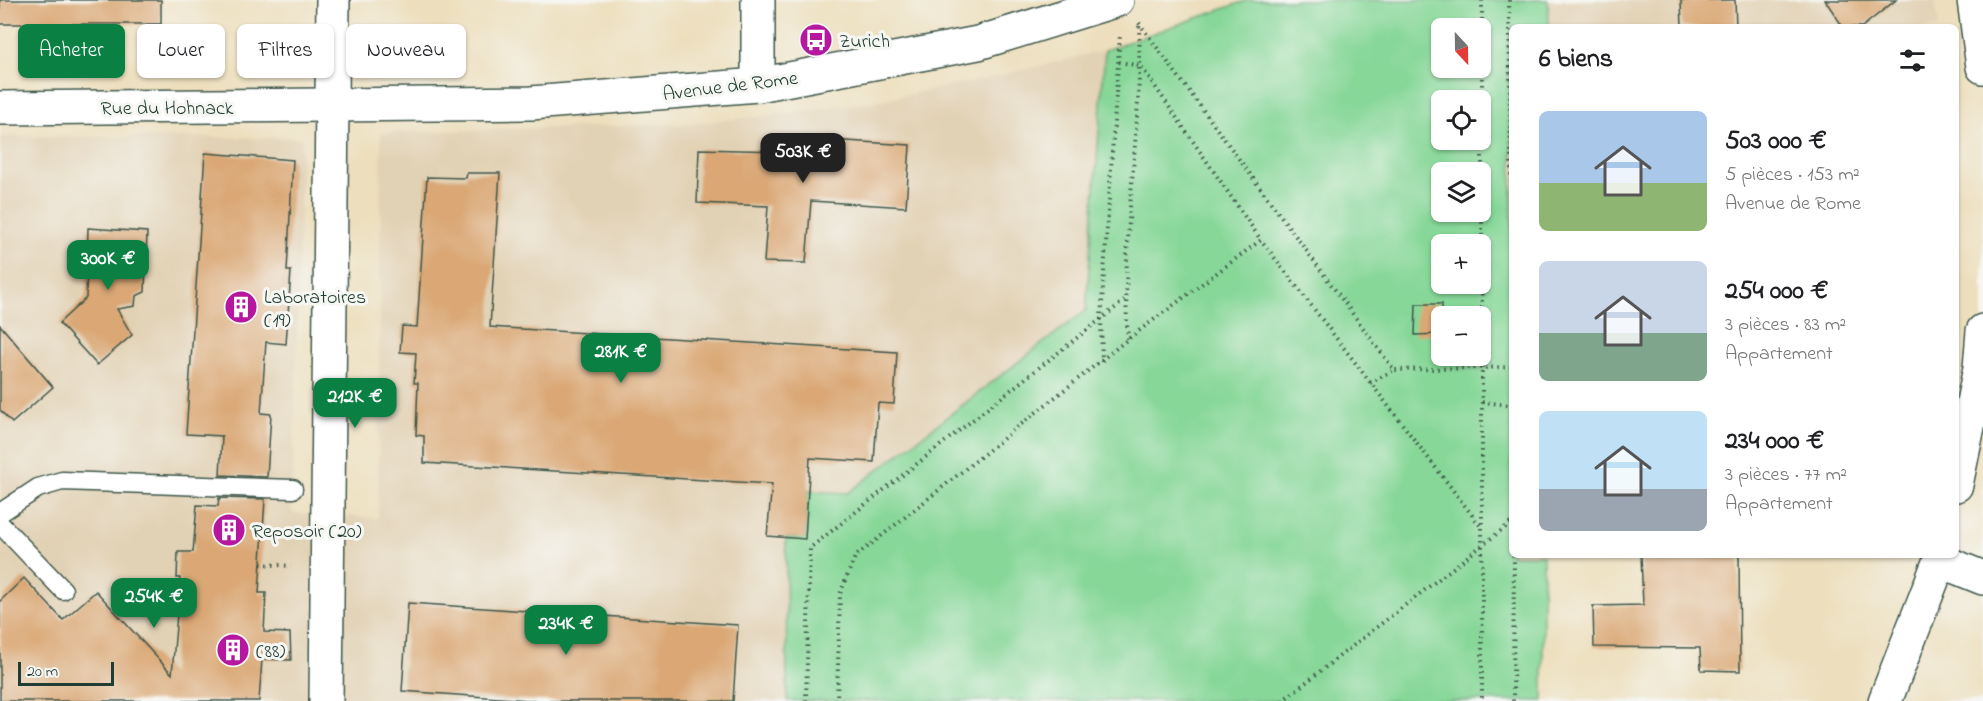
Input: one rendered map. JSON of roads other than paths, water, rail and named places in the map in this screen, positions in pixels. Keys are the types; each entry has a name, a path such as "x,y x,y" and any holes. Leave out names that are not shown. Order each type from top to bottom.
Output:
{"street":[{"path":"326,701 334,106 333,0"},
{"path":"758,0 758,85"},
{"path":"1974,0 1983,67"},
{"name":"Avenue de Rome","path":"334,106 531,103 758,85 1128,17"},
{"name":"Rue du Hohnack","path":"0,108 334,106"},
{"path":"1959,477 1975,432 1983,331"},
{"path":"1885,701 1942,558 1983,578"}],"lane":[{"path":"0,513 38,488 62,481 293,489"},
{"path":"0,524 63,590"}],"place":[{"name":"Zurich","path":"816,40"},
{"name":"Laboratoires (19)","path":"241,307"},
{"name":"Reposoir (20)","path":"229,530"},
{"name":"(88)","path":"233,650"}]}
